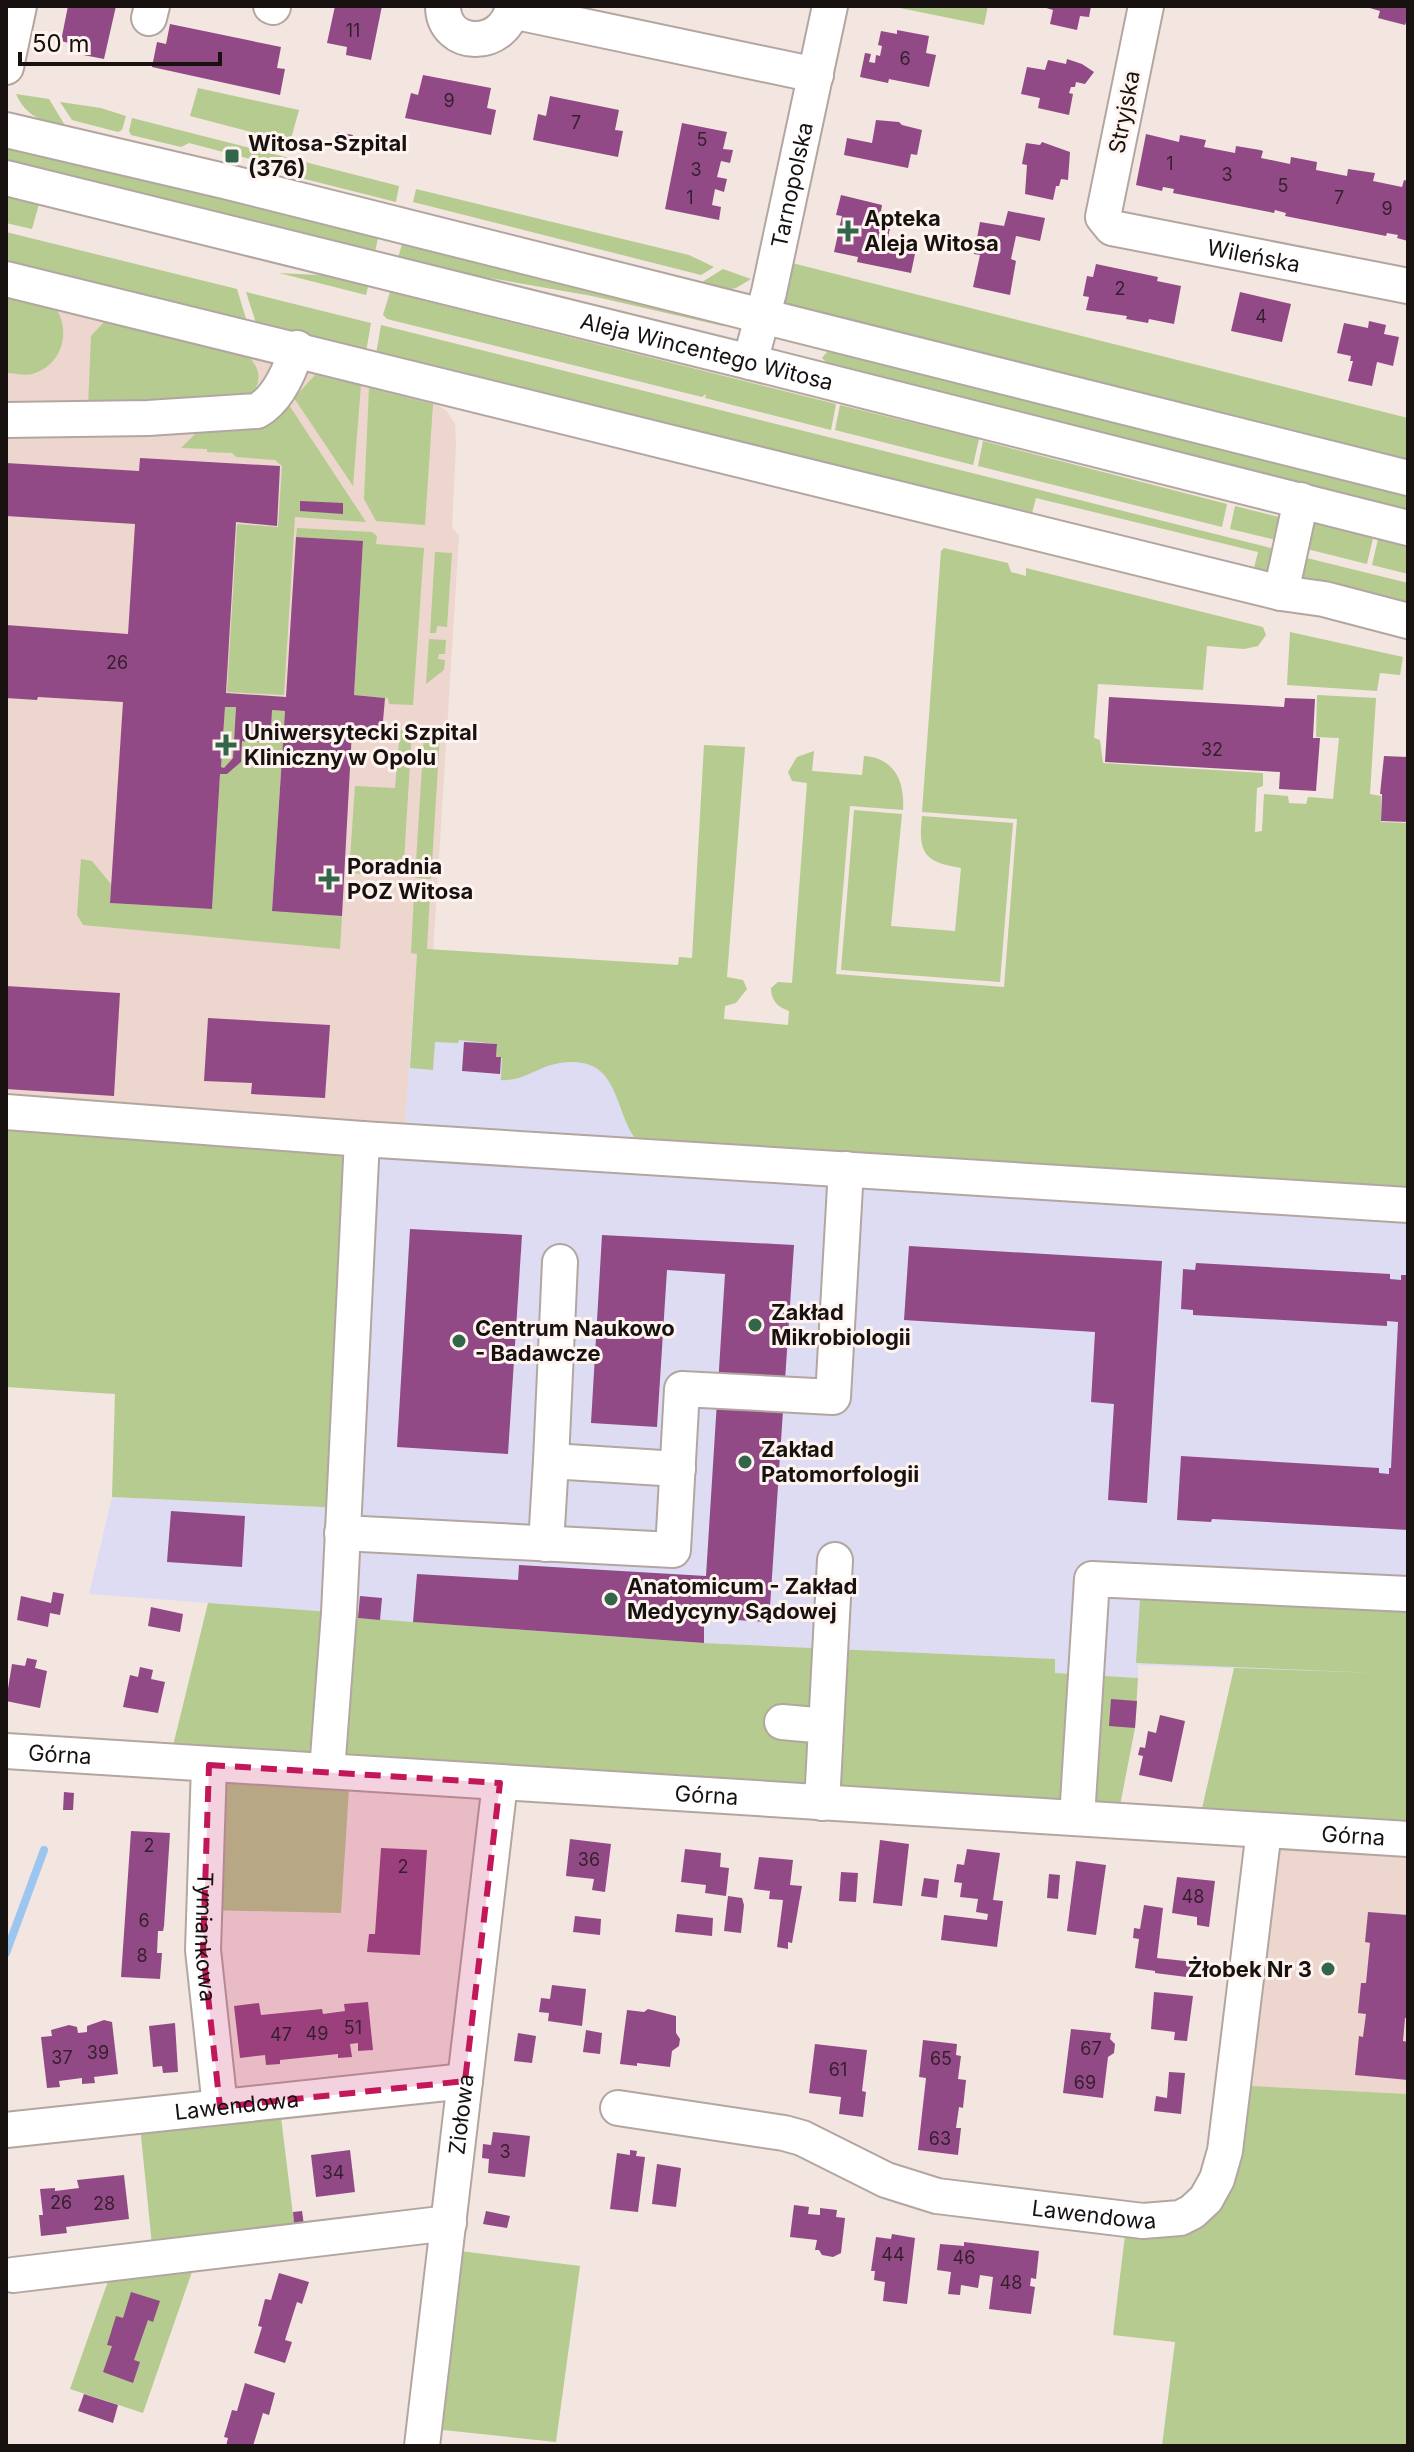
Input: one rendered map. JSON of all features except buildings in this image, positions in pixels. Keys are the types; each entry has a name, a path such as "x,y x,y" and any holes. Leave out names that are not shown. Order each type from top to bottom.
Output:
{"street":[{"path":"6,67 19,6"},
{"path":"443,6 451,29 464,38 483,40 501,31 507,25 512,8 816,75"},
{"name":"Tarnopolska","path":"750,362 830,6"},
{"name":"Stryjska","path":"1103,217 1146,6"},
{"path":"6,130 763,315 1408,478"},
{"name":"Aleja Wincentego Witosa","path":"6,178 1408,528"},
{"name":"Wileńska","path":"1103,217 1112,228 1408,286"},
{"path":"6,279 297,348 1281,593 1324,599 1408,621"},
{"path":"6,420 148,418 257,411 270,401 286,378 297,348"},
{"path":"1281,593 1301,500"},
{"path":"6,1112 362,1139 1408,1205"},
{"path":"327,1771 362,1139"},
{"path":"342,1533 673,1550 682,1389 833,1397 846,1169"},
{"path":"546,1544 560,1262"},
{"path":"551,1461 678,1469"},
{"path":"822,1803 835,1560"},
{"path":"1077,1818 1092,1579 1408,1594"},
{"path":"782,1722 826,1726"},
{"name":"Górna","path":"6,1751 1408,1839"},
{"name":"Tymiankowa","path":"209,1765 203,1950 220,2107"},
{"name":"Ziołowa","path":"422,2446 500,1783"},
{"name":"Lawendowa","path":"618,2108 784,2133 802,2138 886,2180 937,2196 1143,2221 1180,2218 1206,2199 1217,2179 1225,2151 1264,1830"},
{"name":"Lawendowa","path":"6,2130 465,2081"},
{"path":"13,2275 449,2223"}],"highlighted area":[{"path":"209,1765 500,1783 465,2081 220,2107 203,1950"}],"shaded area":[{"name":"Uniwersytecki Szpital Kliniczny w Opolu","path":"6,299 432,402 446,410 455,424 452,527 459,536 433,954 417,954 404,1141 6,1112"},
{"path":"417,953 679,1036 1408,1087 1408,1674 1138,1665 1138,1678 1055,1673 1055,1659 704,1643 358,1618 358,1614 89,1594 112,1497 343,1508 362,1139 404,1141"},
{"name":"Żłobek Nr 3","path":"1264,1830 1408,1839 1408,2094 1233,2085"}],"green space":[{"path":"890,6 988,6 984,25"},
{"path":"198,88 299,110 290,142 190,116"},
{"path":"16,94 49,99 66,127 31,113"},
{"path":"60,102 101,108 126,116 122,130 118,132 72,120"},
{"path":"132,118 399,186 396,202 285,174 281,167 189,143 181,147 131,135"},
{"path":"6,146 378,238 375,252 6,162"},
{"path":"416,189 689,255 714,267 701,275 413,202"},
{"path":"6,196 39,204 32,229 6,223"},
{"path":"411,209 702,282 723,269 751,279 736,288 725,290 410,213"},
{"path":"6,232 237,289 247,322 6,264"},
{"path":"402,244 729,325 398,258"},
{"path":"776,259 1408,418 1408,478 763,315"},
{"path":"279,273 336,276 369,283 366,295"},
{"path":"246,292 371,323 366,352 257,326"},
{"path":"390,292 836,404 831,430 705,398 706,394 702,397 387,319 383,315"},
{"path":"6,298 57,310 63,329 61,348 42,370 29,375 6,373"},
{"path":"104,322 250,358 258,374 255,389 248,399 88,407 91,336"},
{"path":"381,325 1279,550 1273,576 1253,572 1258,552 1036,498 1031,517 376,354"},
{"path":"827,352 1408,496 1408,512 830,366 822,358"},
{"path":"315,375 361,385 353,486 294,398"},
{"path":"369,388 433,404 425,525 376,521 364,499"},
{"path":"289,405 366,522 295,517 284,695 227,692 237,524 278,527 282,466 275,460 181,448 196,433 263,428"},
{"path":"840,405 979,439 973,465 835,430"},
{"path":"983,441 1227,504 1222,527 978,466"},
{"path":"1235,506 1279,517 1280,541 1230,529"},
{"path":"1311,524 1373,538 1367,564 1299,547"},
{"path":"297,528 372,532 377,536 376,544 424,548 413,705 389,704 388,698 354,695 363,542 296,537"},
{"path":"1378,539 1408,547 1408,574 1372,565"},
{"path":"944,548 1008,563 1011,572 1026,576 1026,568 1263,627 1266,635 1258,646 1244,649 1207,646 1203,690 1098,684 1094,738 1100,740 1103,763 1263,773 1263,786 1257,788 1255,832 1262,831 1264,794 1288,796 1289,803 1306,804 1308,797 1333,799 1339,738 1316,737 1317,695 1376,698 1370,794 1381,796 1381,822 1408,823 1408,1193 640,1144 631,1132 606,1077 595,1067 580,1062 560,1063 516,1079 501,1080 502,1058 496,1057 497,1044 459,1040 458,1043 435,1042 433,1070 410,1068 417,954 411,953 414,894 430,894 427,949 678,965 679,957 692,958 704,745 745,747 727,977 743,980 747,989 736,1003 725,1006 724,1019 788,1025 789,1011 776,1002 771,988 778,982 792,983 807,783 792,781 788,772 797,757 814,751 812,771 862,775 864,756 883,761 896,773 903,800 903,810 850,806 836,974 1004,987 1017,819 922,812 941,551"},
{"path":"435,552 452,553 447,627 437,626 436,633 430,633"},
{"path":"1303,557 1408,583 1408,608 1297,583"},
{"path":"1290,632 1403,657 1400,675 1380,673 1377,691 1287,685"},
{"path":"429,639 446,640 445,654 439,654 438,659 445,660 444,670 426,684"},
{"path":"225,707 236,707 233,758 224,768 221,767"},
{"path":"272,710 285,711 272,910 342,916 340,949 83,925 77,915 81,859 92,861 111,884 110,903 212,909 220,774 227,774 241,762 242,741"},
{"path":"400,730 412,731 403,877 349,873 355,786 395,788"},
{"path":"424,734 440,735 431,879 415,878"},
{"path":"854,810 902,814 891,926 955,931 961,868 939,863 926,854 921,839 922,816 1013,823 1000,982 841,970"},
{"path":"6,1112 362,1139 343,1508 112,1497 115,1394 6,1387"},
{"path":"1140,1600 1408,1612 1408,1839 1198,1826 1234,1668 1378,1673 1136,1663"},
{"path":"208,1603 358,1614 359,1618 703,1643 1055,1659 1055,1673 1138,1678 1135,1728 1117,1821 350,1773 341,1913 205,1910 209,1765 169,1762"},
{"path":"1233,2085 1408,2094 1406,2446 1162,2446 1175,2342 1113,2335 1127,2218 1198,2207"},
{"path":"279,2101 294,2223 297,2226 203,2240 143,2413 70,2389 119,2250 152,2245 139,2116"},
{"path":"460,2251 580,2266 556,2442 424,2428"}],"waterway":[{"path":"6,1953 44,1850"}],"place":[{"name":"Witosa-Szpital (376)","path":"232,156"},
{"name":"Apteka Aleja Witosa","path":"848,231"},
{"name":"Uniwersytecki Szpital Kliniczny w Opolu","path":"226,745"},
{"name":"Poradnia POZ Witosa","path":"329,879"},
{"name":"Zakład Mikrobiologii","path":"755,1325"},
{"name":"Centrum Naukowo - Badawcze","path":"459,1341"},
{"name":"Zakład Patomorfologii","path":"745,1462"},
{"name":"Anatomicum - Zakład Medycyny Sądowej","path":"611,1599"},
{"name":"Żłobek Nr 3","path":"1328,1969"}]}
